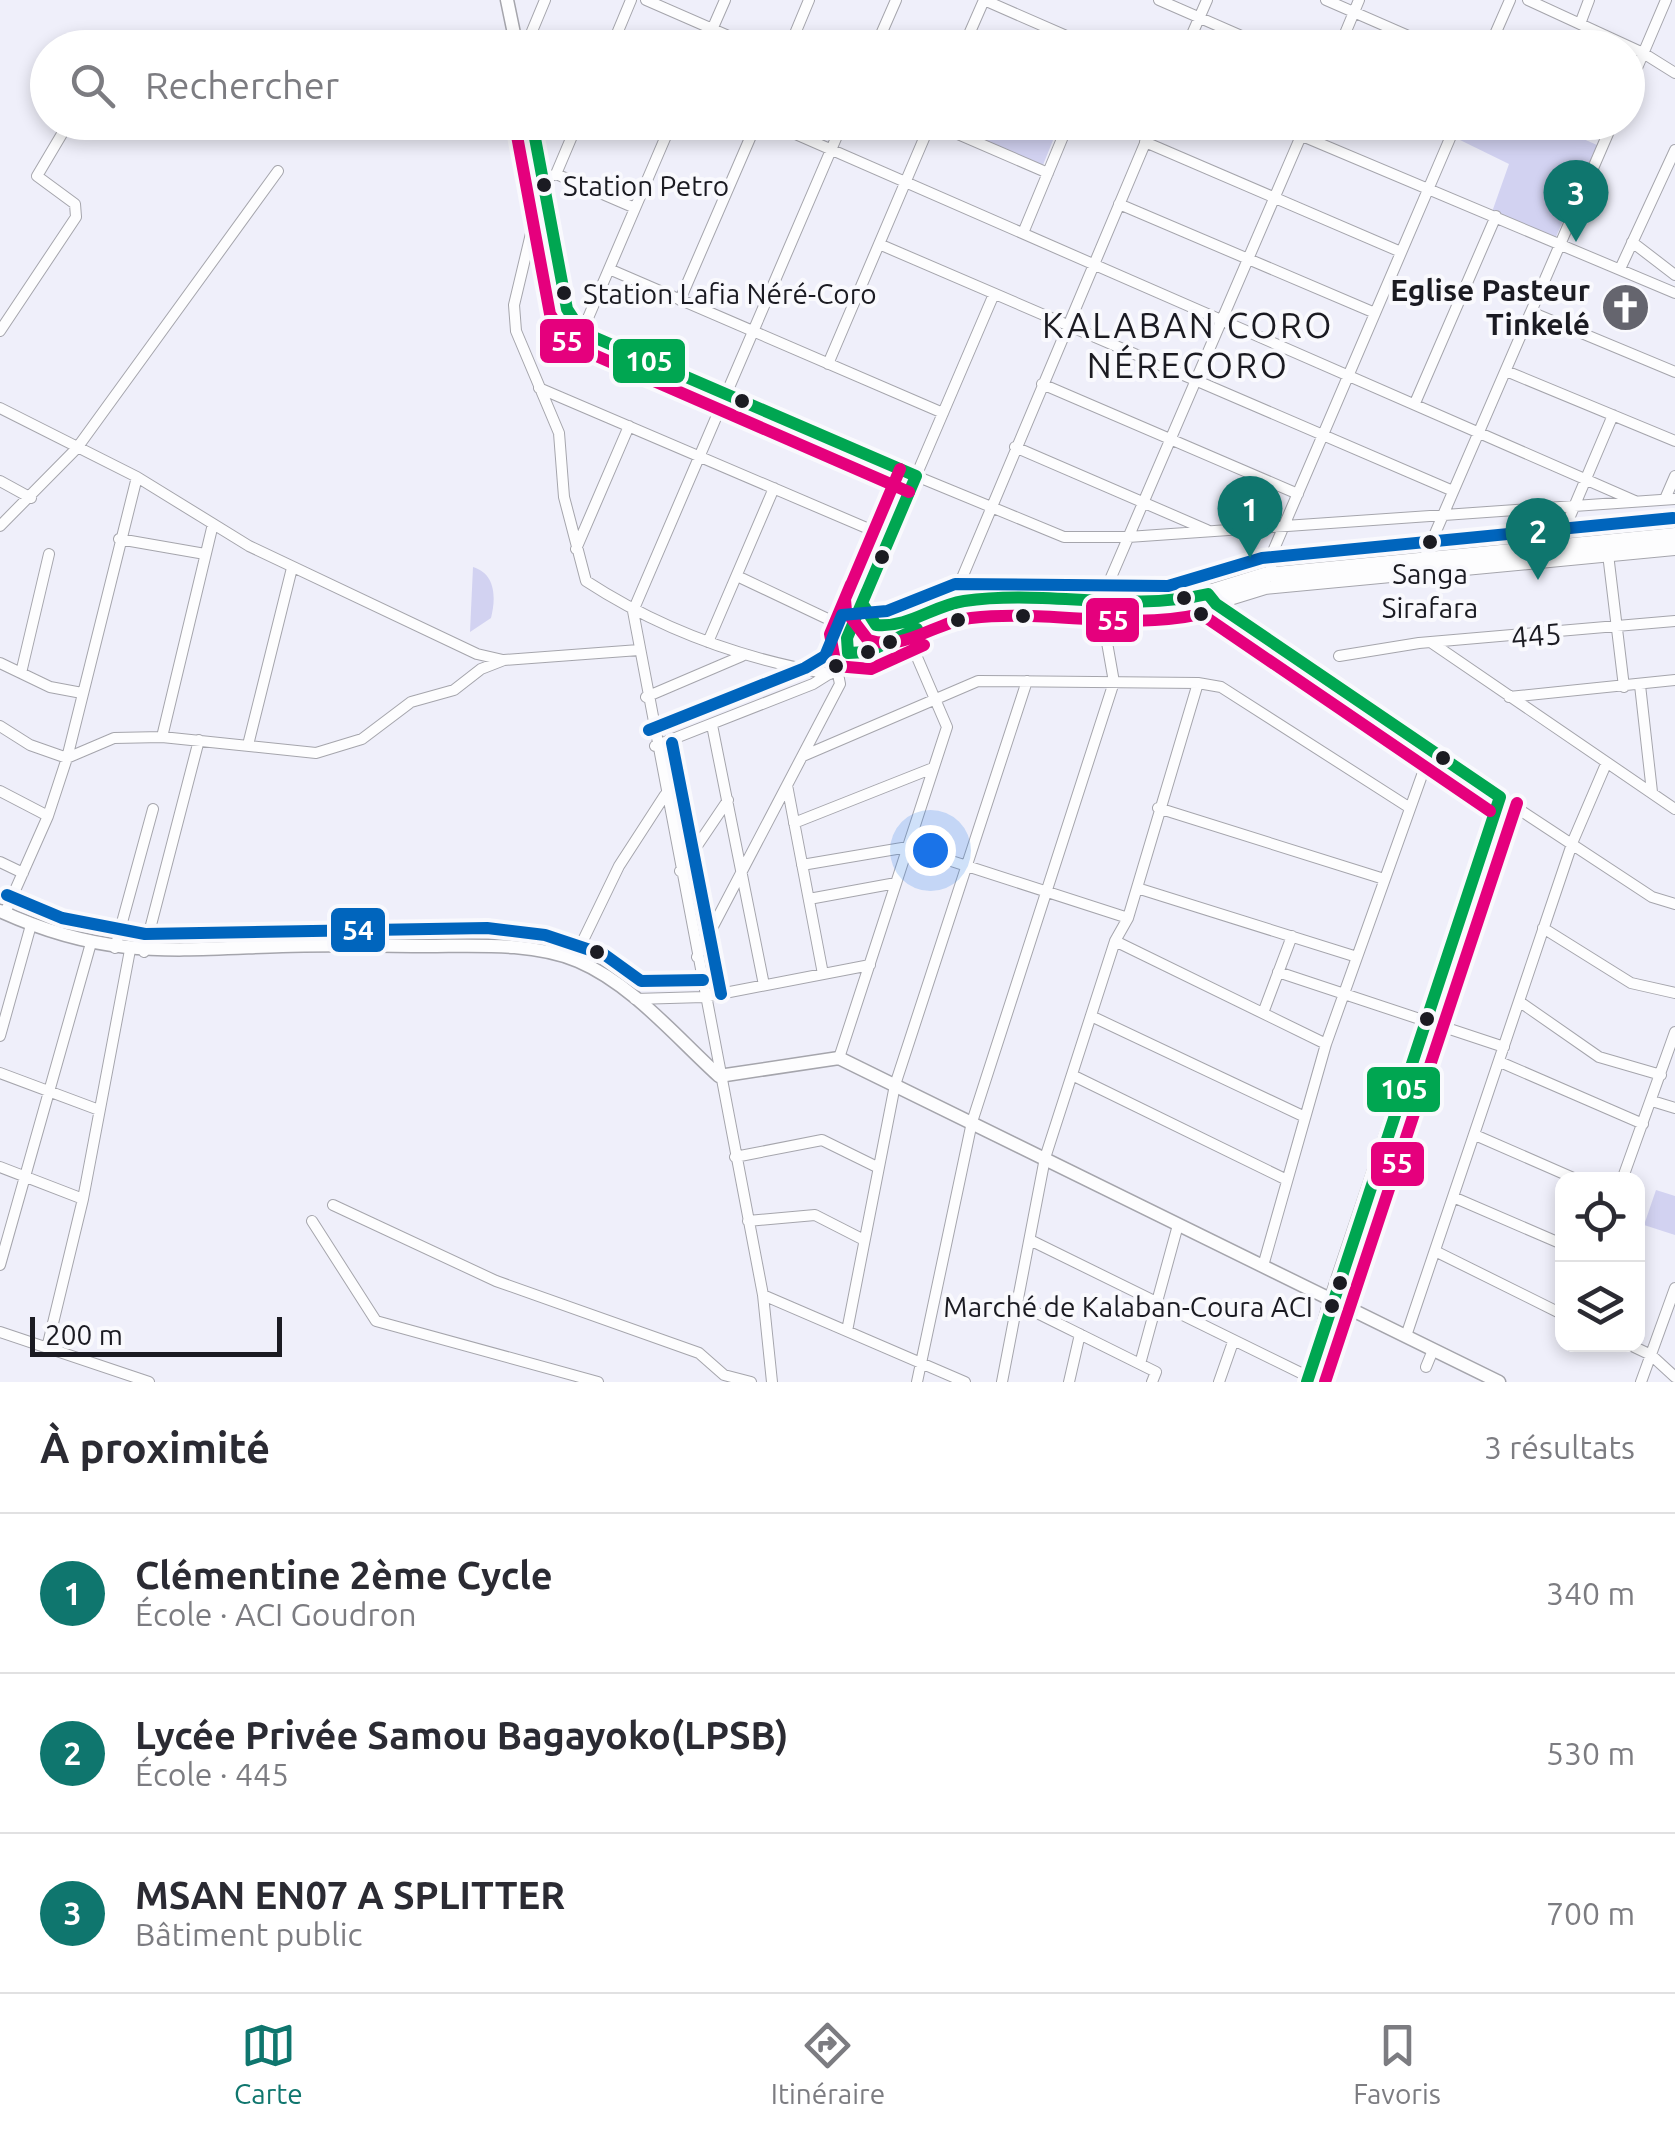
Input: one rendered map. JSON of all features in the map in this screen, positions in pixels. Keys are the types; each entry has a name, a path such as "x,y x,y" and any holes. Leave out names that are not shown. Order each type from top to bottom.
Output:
{"main road":[{"path":"1212,599 1237,581 1272,574 1675,535"},
{"path":"1101,610 984,600 951,604 891,628 850,630 846,646 848,653 867,652 966,613 1101,610 1171,604 1283,585 1675,548"},
{"path":"862,603 870,620 891,628"}],"street":[{"path":"508,0 514,30"},
{"path":"532,30 545,0"},
{"path":"618,30 631,0"},
{"path":"646,0 712,29 724,0"},
{"path":"796,30 809,0"},
{"path":"883,30 896,0"},
{"path":"972,30 984,0 1053,30"},
{"path":"1158,0 1227,30"},
{"path":"1194,30 1206,0"},
{"path":"1326,0 1395,30"},
{"path":"1346,30 1359,0"},
{"path":"1497,30 1510,0"},
{"path":"1528,0 1593,30"},
{"path":"1580,24 1590,0"},
{"path":"1645,48 1666,0"},
{"path":"1645,54 1675,73"},
{"path":"0,331 76,217 75,204 36,176 58,140"},
{"path":"538,140 550,176 570,317 582,332 1064,537 1128,538 1670,499 1675,476"},
{"path":"569,140 550,176 514,305 516,331 559,433 564,497 586,581 633,612 742,656 833,671"},
{"path":"582,332 664,140"},
{"path":"680,300 748,140"},
{"path":"808,140 1636,502"},
{"path":"772,1382 763,1295 646,697 633,612 835,140"},
{"path":"828,364 924,140"},
{"path":"971,140 1048,173"},
{"path":"1022,233 1062,140"},
{"path":"917,1382 972,1122 1114,682 1101,610 1143,502 1299,140"},
{"path":"1310,140 1675,294"},
{"path":"1272,574 1271,556 1446,140"},
{"path":"1424,559 1605,140"},
{"path":"951,604 1146,142 1401,252"},
{"path":"1620,269 1675,150"},
{"path":"0,526 77,448 278,171"},
{"path":"550,176 635,208"},
{"path":"1119,204 1375,313"},
{"path":"1415,403 1496,216"},
{"path":"1632,242 1675,275"},
{"path":"879,244 1454,491"},
{"path":"609,270 943,413"},
{"path":"737,576 850,630 994,294"},
{"path":"1531,312 1675,372"},
{"path":"1506,371 1675,440"},
{"path":"1042,384 1298,494"},
{"path":"538,388 890,538"},
{"path":"0,408 136,477 292,568 476,654 504,660 639,650"},
{"path":"1558,547 1613,415"},
{"path":"576,550 629,426"},
{"path":"1015,447 1213,532"},
{"path":"136,477 67,758 48,816 2,912 91,944 137,951 487,946 574,960 598,971 635,999 719,1076"},
{"path":"0,481 31,498"},
{"path":"708,642 774,488"},
{"path":"162,737 213,524"},
{"path":"119,539 205,554"},
{"path":"20,673 50,554"},
{"path":"1608,554 1624,687"},
{"path":"248,745 292,568"},
{"path":"1212,599 1500,796 1652,896 1675,904"},
{"name":"445","path":"1339,656 1675,621"},
{"path":"840,1058 946,727 906,634"},
{"path":"1432,644 1675,808"},
{"path":"656,746 833,671 848,653"},
{"path":"646,697 742,656"},
{"path":"0,726 30,745 67,758 114,738 162,737 316,753 362,738 411,702 454,690 481,669 504,660"},
{"path":"0,663 50,687 82,693"},
{"path":"696,958 840,684 833,671"},
{"path":"1509,697 1675,680"},
{"path":"802,756 978,681 1198,684 1221,687 1410,808"},
{"path":"847,1331 894,1084 1027,682"},
{"path":"1002,1382 1032,1241 1044,1158 1115,941 1128,918 1198,684"},
{"path":"1640,685 1652,792"},
{"path":"712,725 764,985"},
{"path":"48,1348 137,951 199,740"},
{"path":"1263,1266 1326,1044 1431,750"},
{"path":"1406,1336 1573,841 1606,764"},
{"path":"794,823 934,768"},
{"path":"787,785 823,974"},
{"path":"0,792 48,816"},
{"path":"574,960 619,866 665,795"},
{"path":"1032,1241 1308,1380 1331,1299 1500,796"},
{"path":"680,871 728,800"},
{"path":"1158,808 1384,880"},
{"path":"115,948 154,809"},
{"path":"802,865 908,847 1128,918"},
{"path":"0,862 22,873"},
{"path":"808,899 896,884"},
{"path":"1137,888 1357,957"},
{"path":"0,1036 31,925"},
{"path":"1543,928 1631,983 1675,993"},
{"path":"1263,1013 1292,936"},
{"path":"1115,941 1326,1044"},
{"path":"0,1265 91,944"},
{"path":"635,999 704,997 870,965"},
{"path":"1278,972 1504,1047"},
{"path":"1520,1002 1599,1057 1662,1075"},
{"path":"1091,1016 1305,1118"},
{"path":"1625,1172 1675,1032"},
{"path":"719,1076 840,1058 1490,1380"},
{"path":"1500,1062 1643,1124"},
{"path":"0,1072 99,1110"},
{"path":"1072,1075 1287,1180"},
{"path":"1652,1101 1675,1108"},
{"path":"1475,1135 1560,1172"},
{"path":"735,1157 822,1140 877,1167"},
{"path":"0,1167 82,1199"},
{"path":"1453,1197 1555,1241"},
{"path":"334,1205 496,1280 699,1353 724,1374 751,1382"},
{"path":"748,1221 815,1214 864,1240"},
{"path":"312,1222 376,1321 557,1377 598,1382"},
{"path":"1140,1364 1178,1225"},
{"path":"1435,1250 1555,1310"},
{"path":"1641,1382 1675,1288"},
{"path":"763,1295 965,1382"},
{"path":"1016,1303 1156,1372 1152,1382"},
{"path":"0,1332 149,1382"},
{"path":"1068,1382 1080,1334"},
{"path":"1219,1382 1233,1342"},
{"path":"1426,1367 1433,1350"},
{"path":"1645,1352 1675,1377"}],"shaded area":[{"path":"981,140 1053,140 1043,165"},
{"path":"1460,140 1586,140 1597,145 1555,239 1492,212 1509,164"},
{"path":"473,567 490,581 494,603 491,618 470,632"},
{"path":"1656,1190 1675,1196 1675,1235 1645,1222"}],"waterway":[{"path":"1464,782 1484,795 1489,811"}],"transit line":[{"name":"55","path":"518,140 550,314 569,344 909,492"},
{"name":"105","path":"535,140 567,309 582,332 916,476"},
{"name":"55","path":"900,469 845,599 846,611 868,640 895,642 971,618 1029,616 1144,621 1201,614 1490,811"},
{"name":"105","path":"916,476 862,603 876,625 899,623 964,601 994,598 1147,601 1208,594 1216,604 1500,797"},
{"name":"54","path":"649,730 805,668 825,656 842,615 887,611 955,584 1168,586 1262,558 1673,518"},
{"name":"55","path":"851,584 830,634 836,666 871,669 924,645"},
{"name":"105","path":"867,591 847,638 848,653 867,652 917,629"},
{"name":"54","path":"672,743 721,994"},
{"name":"105","path":"1307,1382 1500,797"},
{"name":"55","path":"1325,1382 1517,803"},
{"name":"54","path":"7,895 62,918 145,934 487,928 545,935 605,955 641,981 703,980"}],"place":[{"name":"Station Petro","path":"544,185"},
{"name":"MSAN EN07 A SPLITTER","path":"1576,242"},
{"name":"Station Lafia Néré-Coro","path":"564,293"},
{"name":"Eglise Pasteur Tinkelé","path":"1625,307"},
{"name":"Sanga Sirafara","path":"1430,542"},
{"name":"Clémentine 2ème Cycle","path":"1250,558"},
{"name":"Lycée Privée Samou Bagayoko(LPSB)","path":"1538,580"},
{"name":"Marché de Kalaban-Coura ACI","path":"1332,1306"}],"district":[{"name":"KALABAN CORO NÉRECORO","path":"1188,345"}]}
